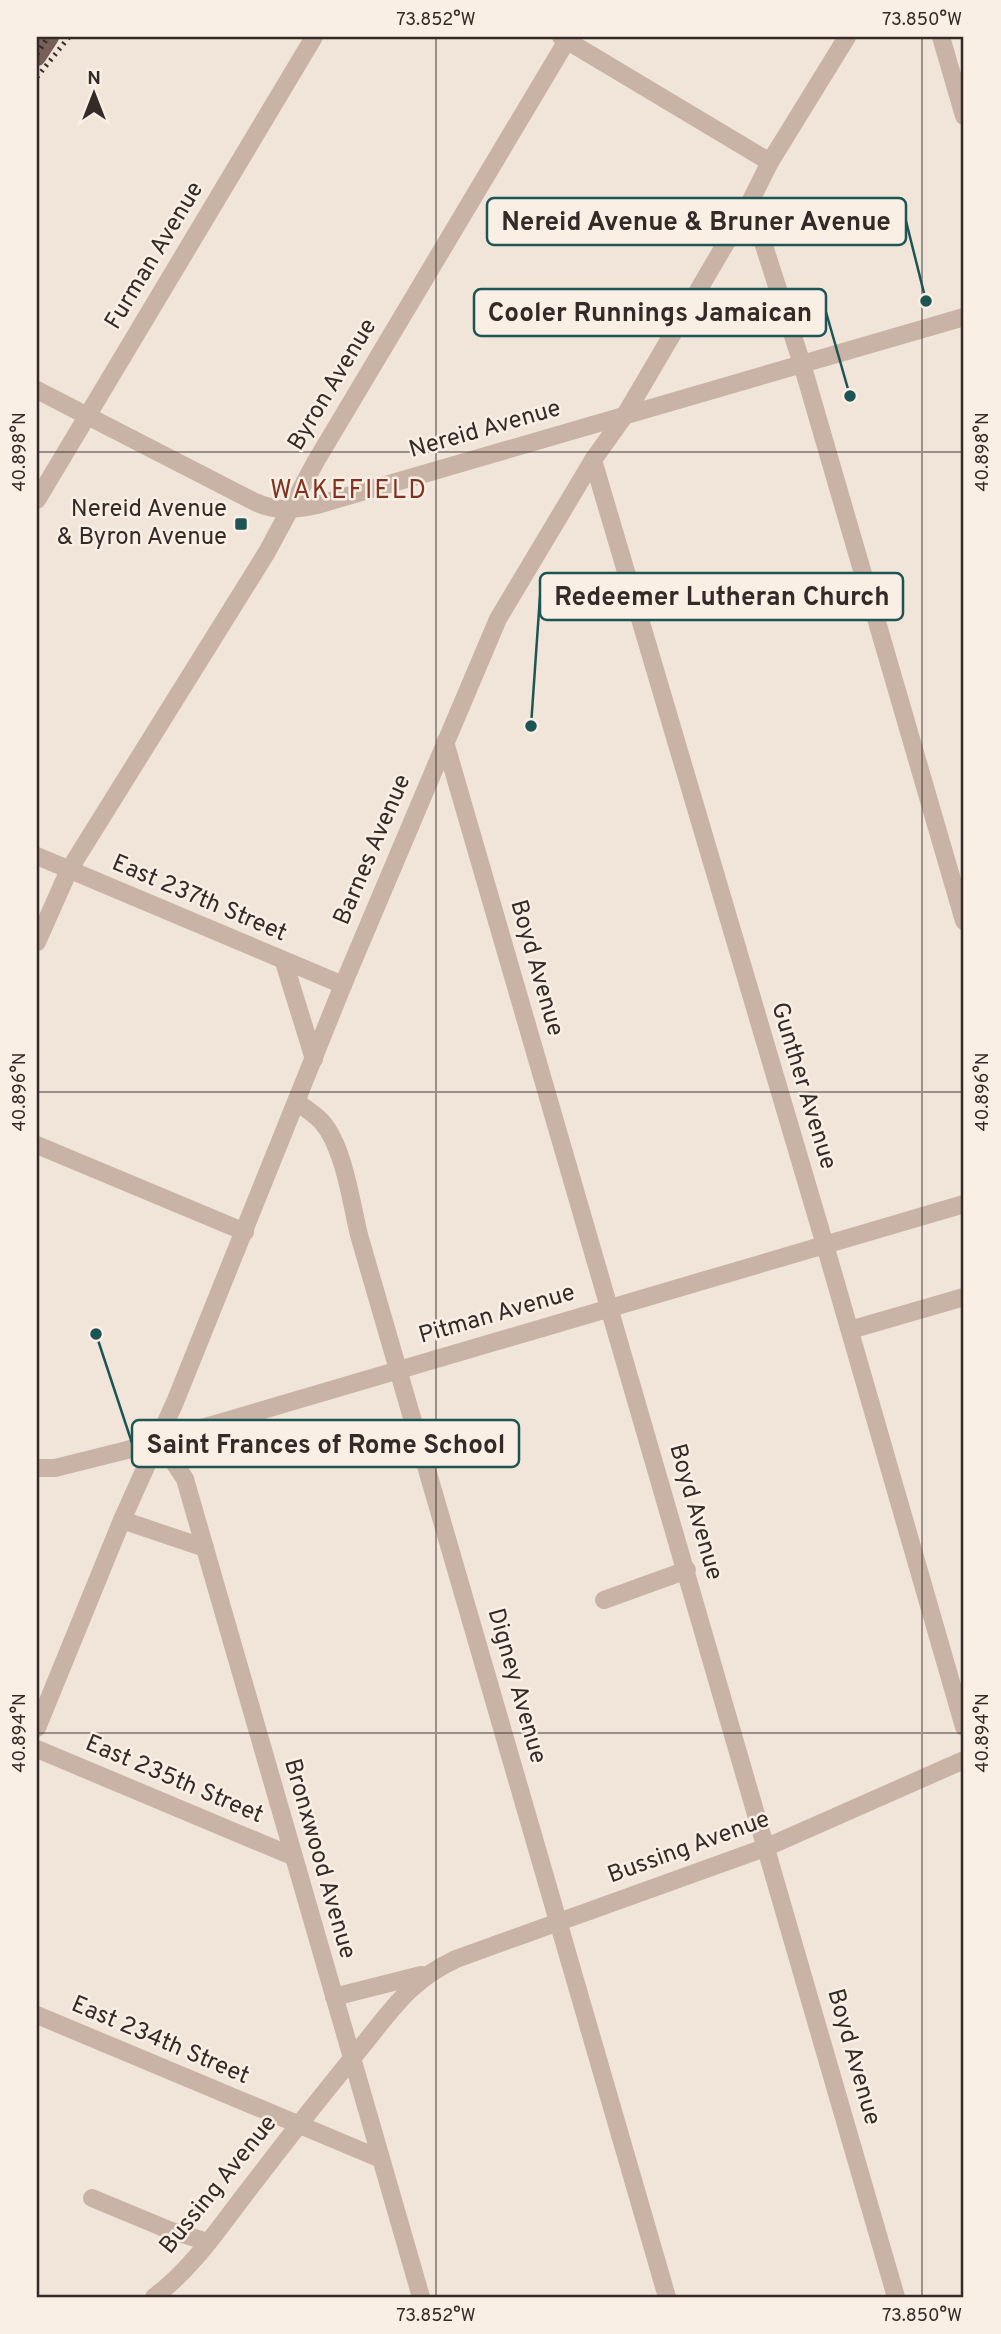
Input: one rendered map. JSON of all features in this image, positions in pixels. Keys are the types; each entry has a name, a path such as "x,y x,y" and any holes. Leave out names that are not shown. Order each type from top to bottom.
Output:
{"main road":[{"path":"37,57 50,37"}],"street":[{"name":"Furman Avenue","path":"37,500 314,37"},
{"name":"Barnes Avenue","path":"37,1728 245,1232 342,985 498,619 593,460 625,415 771,162 847,37"},
{"path":"941,37 964,116"},
{"path":"566,38 771,162"},
{"name":"Byron Avenue","path":"37,942 69,870 267,552 316,461 566,38"},
{"path":"750,202 802,364 964,921"},
{"name":"Nereid Avenue","path":"37,390 264,506 290,510 317,505 964,317"},
{"name":"Gunther Avenue","path":"593,460 850,1330 964,1727"},
{"name":"Boyd Avenue","path":"445,742 896,2297"},
{"name":"East 237th Street","path":"37,856 342,985"},
{"path":"284,962 314,1059"},
{"name":"Digney Avenue","path":"297,1102 324,1124 337,1145 359,1235 667,2297"},
{"path":"37,1145 245,1232"},
{"name":"Pitman Avenue","path":"39,1469 55,1468 159,1440 964,1204"},
{"path":"850,1330 964,1297"},
{"name":"Bronxwood Avenue","path":"159,1440 185,1479 421,2297"},
{"path":"122,1520 205,1548"},
{"path":"604,1600 687,1570"},
{"name":"East 235th Street","path":"37,1749 292,1856"},
{"name":"Bussing Avenue","path":"334,1997 428,1973 456,1959 767,1847 964,1760"},
{"name":"Bussing Avenue","path":"154,2297 177,2277 208,2242 298,2125 408,1990 428,1973"},
{"name":"East 234th Street","path":"37,2015 381,2159"},
{"path":"92,2198 169,2230 208,2242"}],"railway":[{"path":"37,54 48,37"},
{"path":"37,77 69,37"}],"place":[{"name":"Nereid Avenue & Bruner Avenue","path":"926,301"},
{"name":"Cooler Runnings Jamaican","path":"850,396"},
{"name":"Nereid Avenue & Byron Avenue","path":"241,524"},
{"name":"Redeemer Lutheran Church","path":"531,726"},
{"name":"Saint Frances of Rome School","path":"96,1334"}],"district":[{"name":"WAKEFIELD","path":"349,491"}]}
